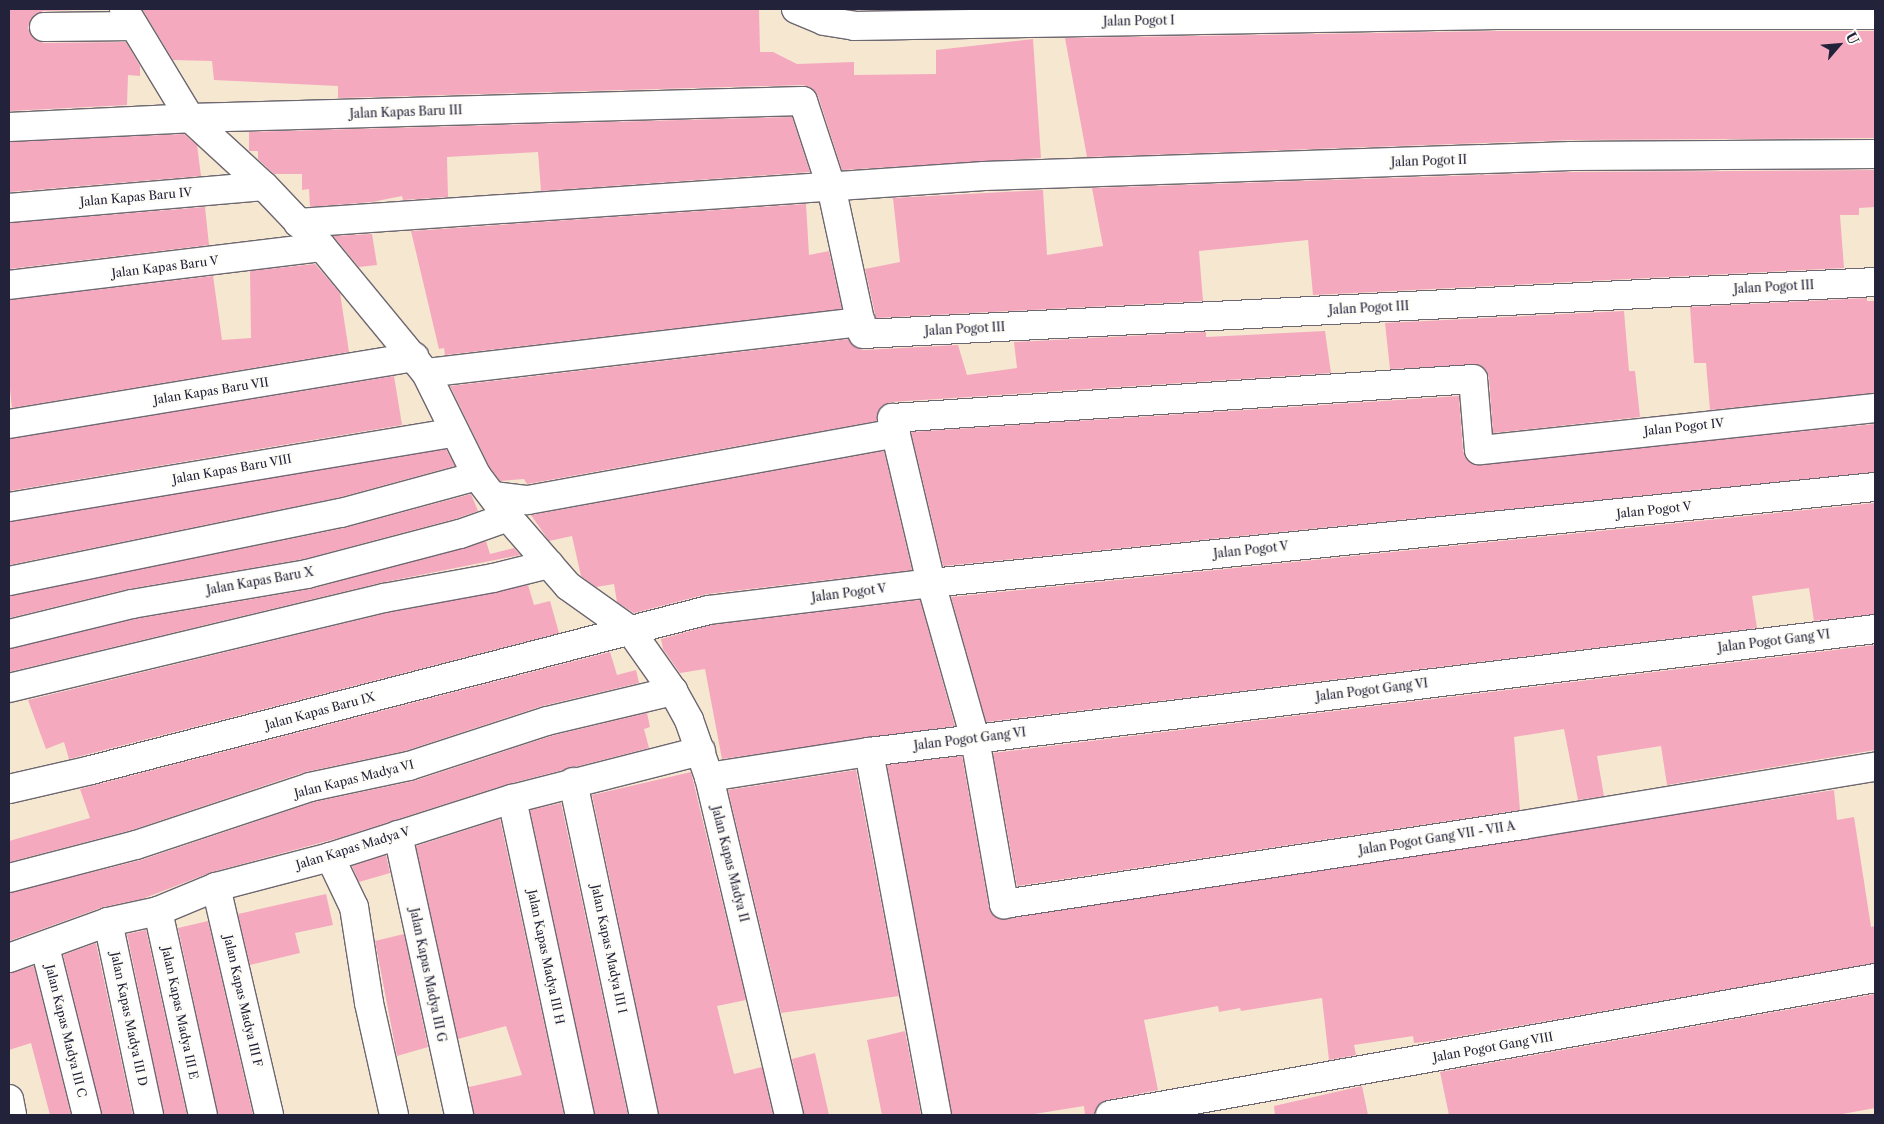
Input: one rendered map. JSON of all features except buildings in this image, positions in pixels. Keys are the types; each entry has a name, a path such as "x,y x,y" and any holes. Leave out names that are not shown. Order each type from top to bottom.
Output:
{"street":[{"name":"Jalan Pogot I","path":"796,9 824,22 854,26 1497,14 1875,15"},
{"path":"44,27 129,17"},
{"name":"Jalan Kapas Madya II","path":"129,17 190,118 264,186 322,247 420,365 455,432 493,496 568,586 630,630 673,691 689,720 709,777 789,1115"},
{"name":"Jalan Kapas Baru III","path":"9,127 190,118 803,101 831,186"},
{"name":"Jalan Pogot II","path":"298,223 984,176 1571,156 1875,154"},
{"name":"Jalan Kapas Baru IV","path":"9,208 264,186"},
{"path":"831,186 862,328"},
{"name":"Jalan Kapas Baru V","path":"9,285 322,247"},
{"name":"Jalan Pogot III","path":"420,365 862,328 1875,282"},
{"name":"Jalan Kapas Baru VII","path":"9,424 420,365"},
{"name":"Jalan Pogot IV","path":"896,433 892,418 1472,379 1479,450 1875,408"},
{"name":"Jalan Kapas Baru VIII","path":"9,507 455,432"},
{"path":"9,581 342,513 493,496 528,500 896,433 931,582 975,739"},
{"name":"Jalan Pogot V","path":"630,630 709,610 931,582 1875,488"},
{"name":"Jalan Kapas Baru X","path":"9,634 132,604 307,574 460,534 493,496"},
{"path":"9,688 384,598 492,578 549,564"},
{"name":"Jalan Pogot Gang VI","path":"709,777 869,752 1875,629"},
{"name":"Jalan Kapas Baru IX","path":"9,789 92,770 630,630"},
{"name":"Jalan Kapas Madya VI","path":"9,878 136,845 310,787 409,766 547,721 673,691"},
{"name":"Jalan Pogot Gang VII - VII A","path":"975,739 1001,900 1004,904 1522,825 1875,767"},
{"name":"Jalan Kapas Madya V","path":"9,958 45,947 108,922 158,911 216,887 330,857 512,799 701,751"},
{"path":"869,752 938,1115"},
{"name":"Jalan Kapas Madya III I","path":"573,782 644,1115"},
{"name":"Jalan Kapas Madya III H","path":"512,799 580,1115"},
{"name":"Jalan Kapas Madya III G","path":"398,834 459,1115"},
{"path":"330,857 354,907 370,1003 394,1115"},
{"name":"Jalan Kapas Madya III F","path":"216,887 269,1115"},
{"name":"Jalan Kapas Madya III E","path":"158,911 202,1115"},
{"name":"Jalan Kapas Madya III D","path":"108,922 149,1115"},
{"name":"Jalan Kapas Madya III C","path":"45,947 87,1115"},
{"name":"Jalan Pogot Gang VIII","path":"1110,1115 1875,978"},
{"path":"9,1099 12,1115"}]}
